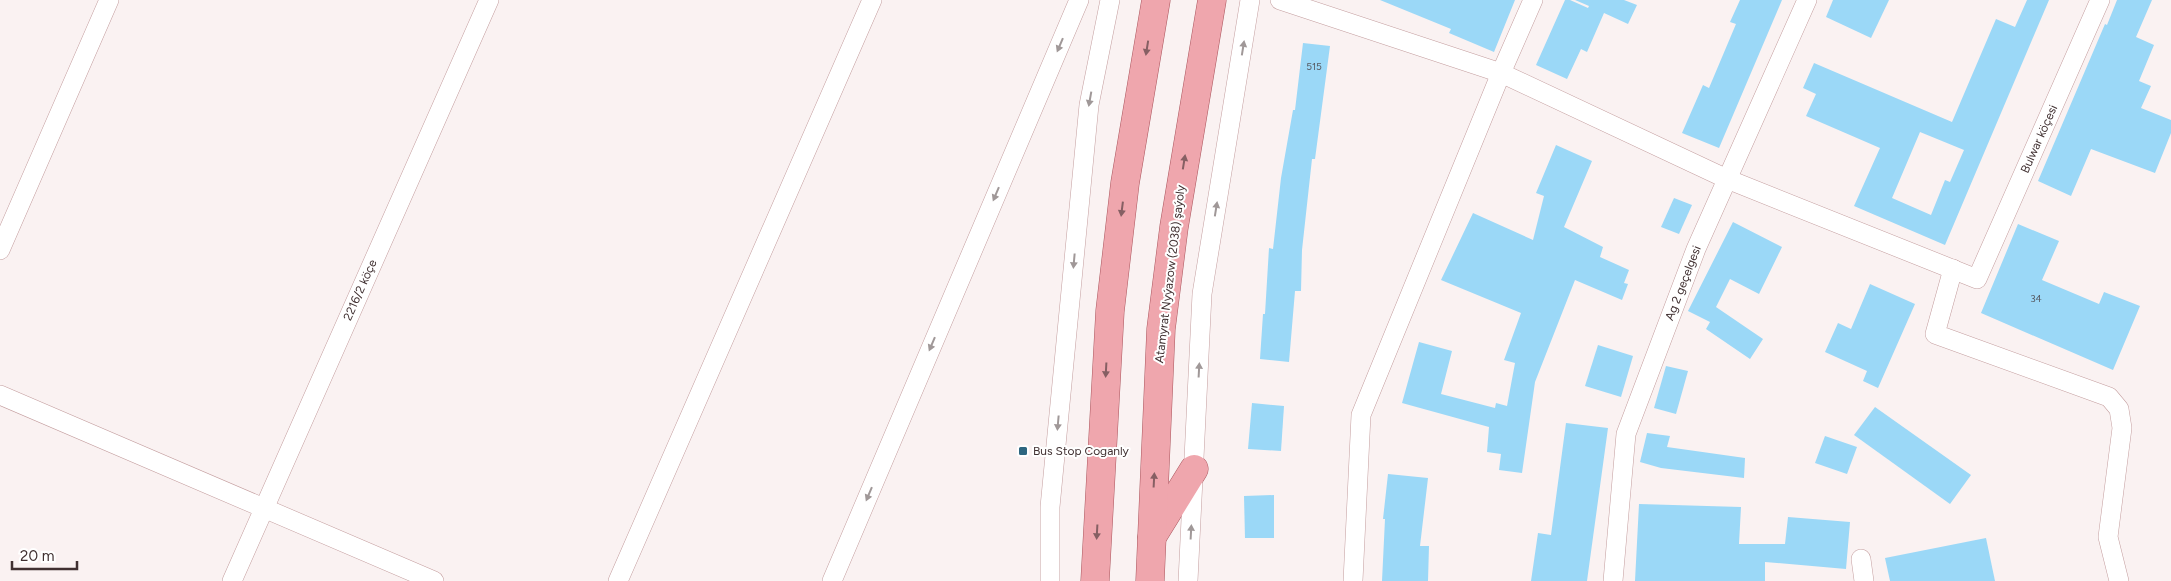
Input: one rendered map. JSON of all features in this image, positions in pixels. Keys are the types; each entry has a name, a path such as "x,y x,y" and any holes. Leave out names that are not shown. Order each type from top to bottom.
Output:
{"main road":[{"path":"1095,581 1110,311 1125,183 1156,0"},
{"name":"Atamyrat Nyýazow (2038) şaýoly","path":"1150,581 1150,541 1161,329 1174,227 1212,0"},
{"path":"1150,541 1194,469"}],"street":[{"path":"0,250 109,0"},
{"name":"2216/2 köçe","path":"232,581 489,0"},
{"path":"618,581 872,0"},
{"path":"832,581 1079,0"},
{"path":"1050,581 1050,507 1089,105 1110,0"},
{"path":"1188,581 1202,294 1250,0"},
{"path":"1280,0 1501,73 1727,179 1953,269 1935,334 2109,397 2119,409 2122,428 2108,538 2119,581"},
{"path":"1353,581 1362,415 1501,73 1534,0"},
{"name":"Ag 2 geçelgesi","path":"1612,581 1626,434 1696,249 1806,0"},
{"name":"Bulwar köçesi","path":"1953,269 1977,279 2100,0"},
{"path":"0,395 434,581"},
{"path":"1861,559 1864,581"}],"building":[{"path":"1380,0 1515,0 1494,52 1449,33 1451,29"},
{"path":"1565,0 1570,0 1588,8 1589,6 1575,0 1624,0 1637,5 1628,24 1604,13 1587,52 1581,49 1567,79 1536,65"},
{"path":"1740,0 1782,0 1719,148 1682,133 1703,85 1709,88 1736,24 1730,22"},
{"path":"1833,0 1889,0 1871,38 1826,17"},
{"path":"2027,0 2049,0 1945,245 1854,206 1880,148 1806,116 1816,94 1803,88 1814,63 1952,122 1996,19 2015,27","holes":["1920,132 1964,150 1950,182 1945,180 1931,215 1892,198"]},
{"path":"2117,0 2152,0 2136,37 2154,45 2139,81 2151,86 2141,108 2171,120 2171,133 2155,173 2091,149 2071,196 2038,181"},
{"path":"1303,43 1330,46 1315,159 1312,159 1302,250 1301,291 1295,291 1289,362 1260,359 1269,248 1273,249 1281,178 1293,110 1295,110"},
{"path":"1556,145 1592,161 1564,227 1603,247 1600,257 1629,270 1624,283 1628,284 1622,300 1575,280 1535,382 1522,473 1499,470 1501,454 1487,452 1489,427 1402,403 1419,342 1452,351 1441,394 1495,408 1496,403 1507,406 1515,363 1504,360 1521,313 1441,280 1473,213 1533,240 1544,196 1536,193"},
{"path":"1674,198 1692,205 1679,234 1661,227"},
{"path":"1733,222 1782,247 1759,294 1730,279 1716,307 1763,339 1750,359 1706,329 1710,322 1688,311"},
{"path":"2018,224 2059,241 2042,280 2099,304 2104,292 2140,306 2113,370 1981,313"},
{"path":"1870,284 1915,304 1878,388 1863,381 1867,371 1825,352 1838,323 1851,329"},
{"path":"1598,345 1633,356 1621,397 1585,386"},
{"path":"1666,366 1688,371 1676,414 1654,408"},
{"path":"1252,403 1284,406 1281,451 1248,449"},
{"path":"1875,407 1971,475 1950,504 1854,435"},
{"path":"1566,423 1608,428 1587,581 1531,581 1538,533 1551,535"},
{"path":"1647,433 1670,436 1667,447 1745,458 1744,478 1661,468 1640,462"},
{"path":"1825,436 1857,447 1847,474 1815,463"},
{"path":"1388,474 1428,478 1420,546 1429,546 1428,581 1382,581 1385,519 1383,519"},
{"path":"1274,495 1274,538 1245,538 1244,496"},
{"path":"1639,504 1741,507 1739,544 1785,544 1788,517 1850,522 1846,569 1765,562 1765,581 1635,581"},
{"path":"1986,538 1995,581 1890,581 1885,558"}],"place":[{"name":"Bus Stop Coganly","path":"1023,451"}]}
